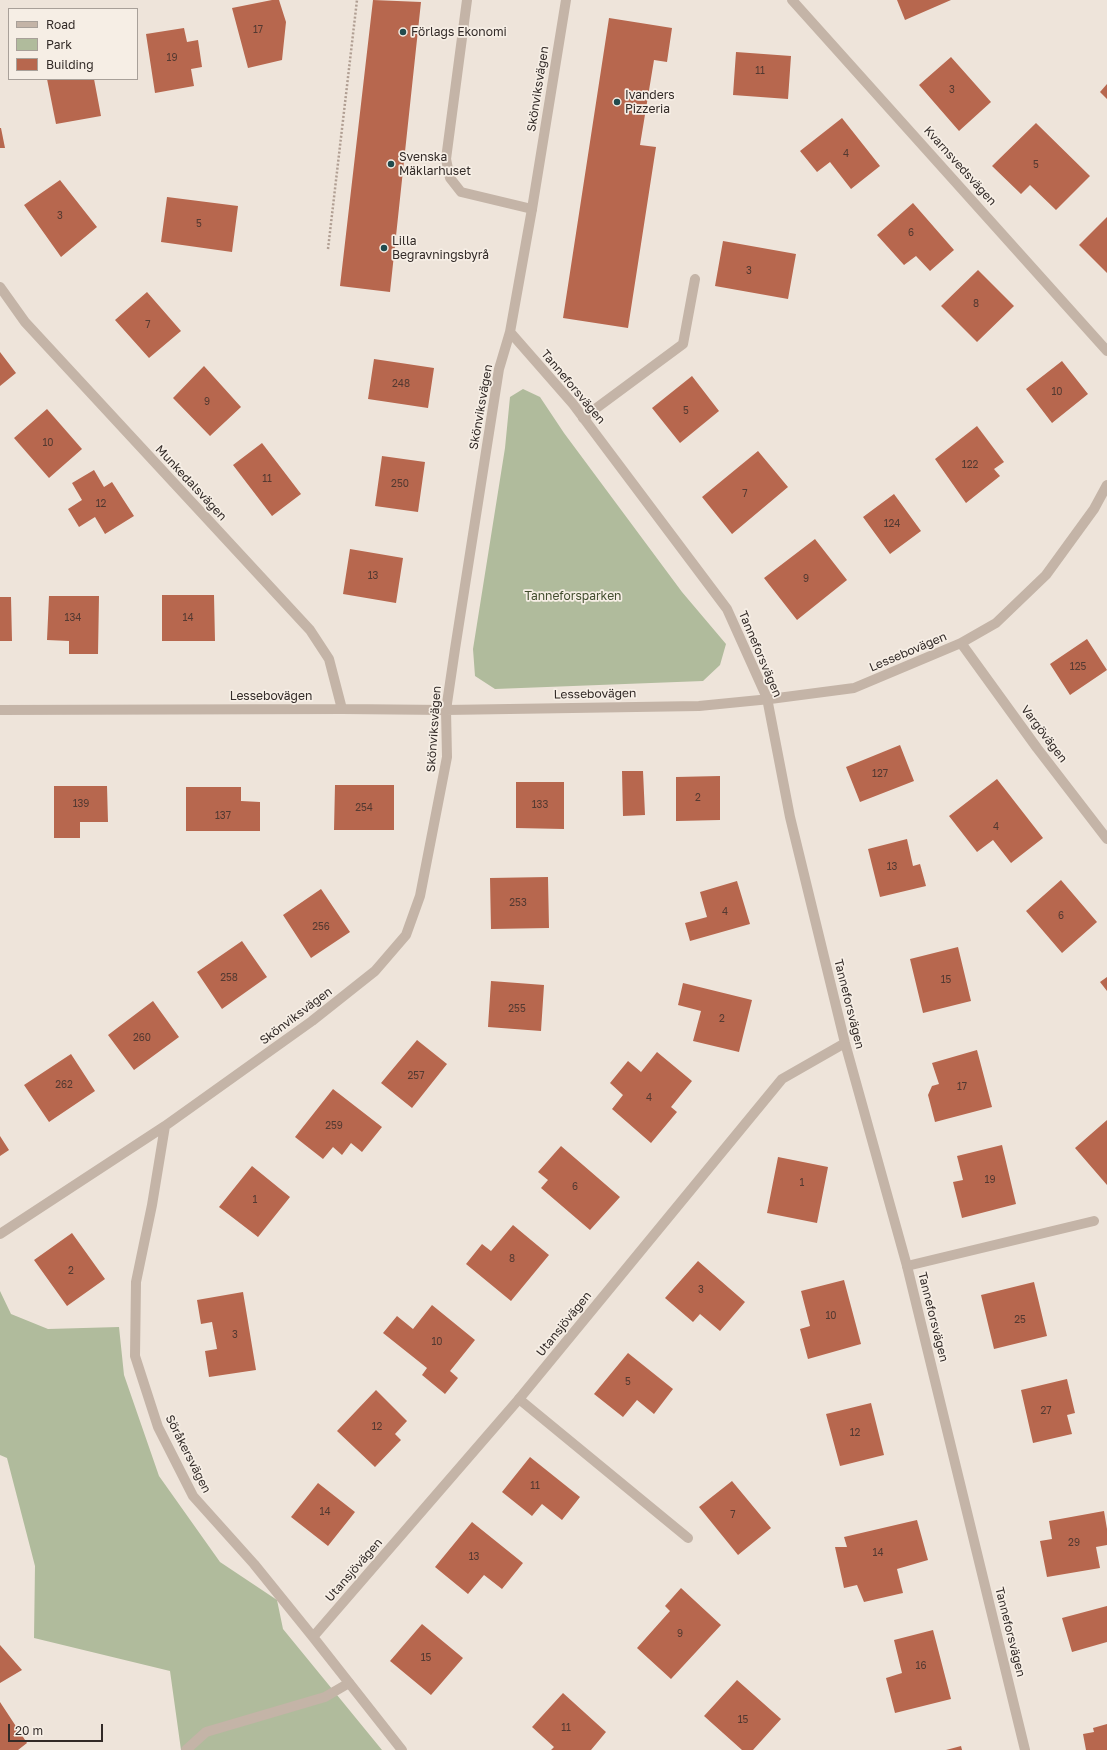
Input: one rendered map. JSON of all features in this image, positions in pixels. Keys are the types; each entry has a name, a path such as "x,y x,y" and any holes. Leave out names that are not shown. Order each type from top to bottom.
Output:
{"street":[{"path":"467,0 446,159 450,178 461,192 532,208"},
{"name":"Skönviksvägen","path":"0,1234 164,1126 324,1012 375,971 406,935 420,896 447,757 446,710 499,369 510,332 566,0"},
{"name":"Kvarnsvedsvägen","path":"792,0 1107,351"},
{"path":"583,418 683,344 695,279"},
{"name":"Munkedalsvägen","path":"0,287 25,322 310,630 329,659 342,708"},
{"name":"Tanneforsvägen","path":"510,332 583,418 727,608 767,698 790,817 844,1043 907,1266 1025,1750"},
{"name":"Lessebovägen","path":"0,710 342,708 446,710 698,706 854,688 961,643 996,623 1046,575 1094,509 1107,485"},
{"name":"Vargövägen","path":"961,643 1037,748 1107,839"},
{"name":"Utansjövägen","path":"314,1637 519,1399 782,1079 844,1043"},
{"name":"Söråkersvägen","path":"164,1126 152,1205 136,1282 135,1356 158,1427 193,1496 254,1564 314,1637 402,1750"},
{"path":"907,1266 1094,1221"},
{"path":"519,1399 688,1538"},
{"path":"186,1750 206,1732 325,1697 349,1683"}],"path":[{"path":"328,249 357,0"}],"green space":[{"name":"Tanneforsparken","path":"523,389 540,397 564,433 682,592 726,644 720,665 703,681 495,689 475,676 473,649 505,448 510,397"},
{"path":"0,1291 11,1314 48,1329 119,1327 124,1375 159,1476 220,1562 277,1600 283,1629 382,1750 181,1750 170,1671 34,1638 35,1566 7,1458 0,1455"}],"building":[{"path":"279,0 286,22 282,60 248,68 232,8"},
{"path":"373,0 421,2 390,292 340,286"},
{"path":"897,0 951,0 905,20"},
{"path":"609,18 672,28 667,62 654,60 640,145 656,147 628,328 563,318"},
{"path":"184,28 187,42 198,40 202,67 191,69 194,86 155,93 146,34"},
{"path":"736,52 791,56 788,99 733,95"},
{"path":"951,57 991,102 959,131 919,85"},
{"path":"47,80 94,80 101,116 56,124"},
{"path":"1107,84 1107,99 1100,92"},
{"path":"842,118 880,166 851,189 830,162 817,172 800,151"},
{"path":"1036,123 1090,176 1056,210 1030,185 1021,194 992,166"},
{"path":"1,128 5,148 0,148"},
{"path":"60,180 97,227 61,257 24,205"},
{"path":"167,197 238,206 232,252 161,242"},
{"path":"913,203 954,250 930,271 916,256 904,265 877,235"},
{"path":"1107,217 1107,273 1079,245"},
{"path":"723,241 796,254 788,299 715,286"},
{"path":"978,270 1014,306 977,342 941,306"},
{"path":"147,292 181,331 149,358 115,320"},
{"path":"0,352 16,373 0,386"},
{"path":"374,359 434,368 428,408 368,399"},
{"path":"1062,361 1088,394 1052,423 1026,389"},
{"path":"204,366 241,407 210,436 173,398"},
{"path":"692,376 719,411 680,443 652,408"},
{"path":"47,409 82,449 49,478 14,438"},
{"path":"977,426 1004,462 994,469 1000,476 966,503 935,459"},
{"path":"262,443 301,494 272,516 233,465"},
{"path":"758,451 788,487 732,534 702,497"},
{"path":"382,456 425,462 418,512 375,506"},
{"path":"94,470 104,487 112,482 134,516 105,534 95,517 79,527 68,509 82,500 72,483"},
{"path":"894,494 921,531 890,554 863,517"},
{"path":"815,539 847,580 797,620 764,578"},
{"path":"350,549 403,558 396,603 343,594"},
{"path":"162,595 214,595 215,641 162,641"},
{"path":"49,596 99,596 98,654 69,654 69,641 47,640"},
{"path":"0,597 11,597 12,641 0,641"},
{"path":"1087,639 1107,670 1070,695 1050,664"},
{"path":"900,745 914,781 860,802 846,767"},
{"path":"622,771 643,771 645,815 623,816"},
{"path":"720,776 720,820 676,821 676,777"},
{"path":"997,779 1043,838 1011,863 993,840 977,852 949,816"},
{"path":"516,782 564,782 564,829 516,828"},
{"path":"335,785 394,785 394,830 334,830"},
{"path":"54,786 107,786 108,822 80,822 80,838 54,838"},
{"path":"186,787 241,787 241,801 260,802 260,831 186,831"},
{"path":"907,839 913,866 920,864 926,886 880,897 868,849"},
{"path":"548,877 549,928 491,929 490,878"},
{"path":"1061,880 1097,922 1062,953 1026,911"},
{"path":"737,881 750,924 690,941 685,923 707,917 700,892"},
{"path":"321,889 350,932 311,958 283,915"},
{"path":"242,941 267,977 222,1009 197,972"},
{"path":"958,947 971,1001 923,1013 910,959"},
{"path":"1107,977 1107,991 1100,982"},
{"path":"491,981 544,985 541,1031 488,1027"},
{"path":"683,983 752,1000 739,1052 693,1041 701,1011 678,1005"},
{"path":"153,1001 179,1037 134,1070 108,1035"},
{"path":"417,1040 447,1064 412,1108 381,1083"},
{"path":"977,1050 992,1107 935,1122 928,1095 932,1086 939,1084 932,1063"},
{"path":"657,1052 692,1081 671,1107 677,1112 651,1143 612,1109 623,1095 610,1083 628,1061 641,1072"},
{"path":"71,1054 95,1091 49,1122 24,1085"},
{"path":"333,1089 382,1127 362,1152 351,1143 342,1155 333,1147 323,1159 295,1137"},
{"path":"1107,1120 1107,1185 1075,1148"},
{"path":"0,1136 9,1150 0,1156"},
{"path":"1002,1145 1016,1204 962,1218 953,1182 963,1180 957,1156"},
{"path":"561,1146 620,1197 590,1230 541,1188 548,1180 538,1172"},
{"path":"778,1157 828,1167 817,1223 767,1213"},
{"path":"252,1166 290,1197 258,1237 219,1207"},
{"path":"513,1225 549,1255 511,1301 466,1264 482,1244 491,1251"},
{"path":"72,1233 105,1279 67,1306 34,1260"},
{"path":"698,1261 745,1302 720,1331 700,1314 693,1322 665,1298"},
{"path":"844,1280 861,1344 808,1359 800,1329 810,1326 801,1291"},
{"path":"1034,1282 1047,1336 994,1349 981,1295"},
{"path":"243,1292 256,1370 209,1377 205,1351 217,1349 212,1322 201,1324 197,1300"},
{"path":"432,1305 475,1340 450,1371 458,1378 445,1394 422,1375 427,1368 383,1333 397,1316 413,1329"},
{"path":"628,1353 673,1389 654,1414 637,1400 623,1417 594,1394"},
{"path":"1067,1379 1075,1413 1067,1415 1072,1434 1033,1443 1021,1390"},
{"path":"376,1390 407,1421 395,1434 401,1440 375,1467 337,1431"},
{"path":"871,1403 884,1455 840,1466 826,1414"},
{"path":"530,1457 580,1497 562,1520 542,1504 532,1516 502,1492"},
{"path":"732,1481 771,1528 738,1555 699,1507"},
{"path":"318,1483 355,1512 328,1546 291,1517"},
{"path":"1104,1511 1107,1529 1107,1545 1096,1547 1100,1568 1047,1577 1040,1541 1052,1539 1049,1521"},
{"path":"917,1520 928,1560 897,1569 903,1593 864,1602 857,1585 844,1588 835,1547 847,1547 844,1537"},
{"path":"472,1522 523,1563 502,1589 484,1575 468,1594 435,1567"},
{"path":"681,1588 721,1625 671,1679 637,1648 670,1611 665,1606"},
{"path":"1107,1606 1107,1642 1072,1652 1062,1618"},
{"path":"422,1624 463,1658 431,1695 390,1661"},
{"path":"933,1630 951,1699 895,1713 886,1678 902,1673 894,1640"},
{"path":"0,1645 22,1670 0,1683"},
{"path":"737,1680 781,1719 753,1750 742,1750 704,1716"},
{"path":"563,1693 606,1732 591,1750 551,1750 554,1747 532,1727"},
{"path":"0,1702 27,1743 18,1750 0,1750"},
{"path":"1107,1724 1107,1750 1086,1750 1083,1734 1094,1732 1093,1728"},
{"path":"961,1746 962,1750 946,1750"}],"place":[{"name":"Förlags Ekonomi","path":"403,32"},
{"name":"Ivanders Pizzeria","path":"617,102"},
{"name":"Svenska Mäklarhuset","path":"391,164"},
{"name":"Lilla Begravningsbyrå","path":"384,248"}]}
